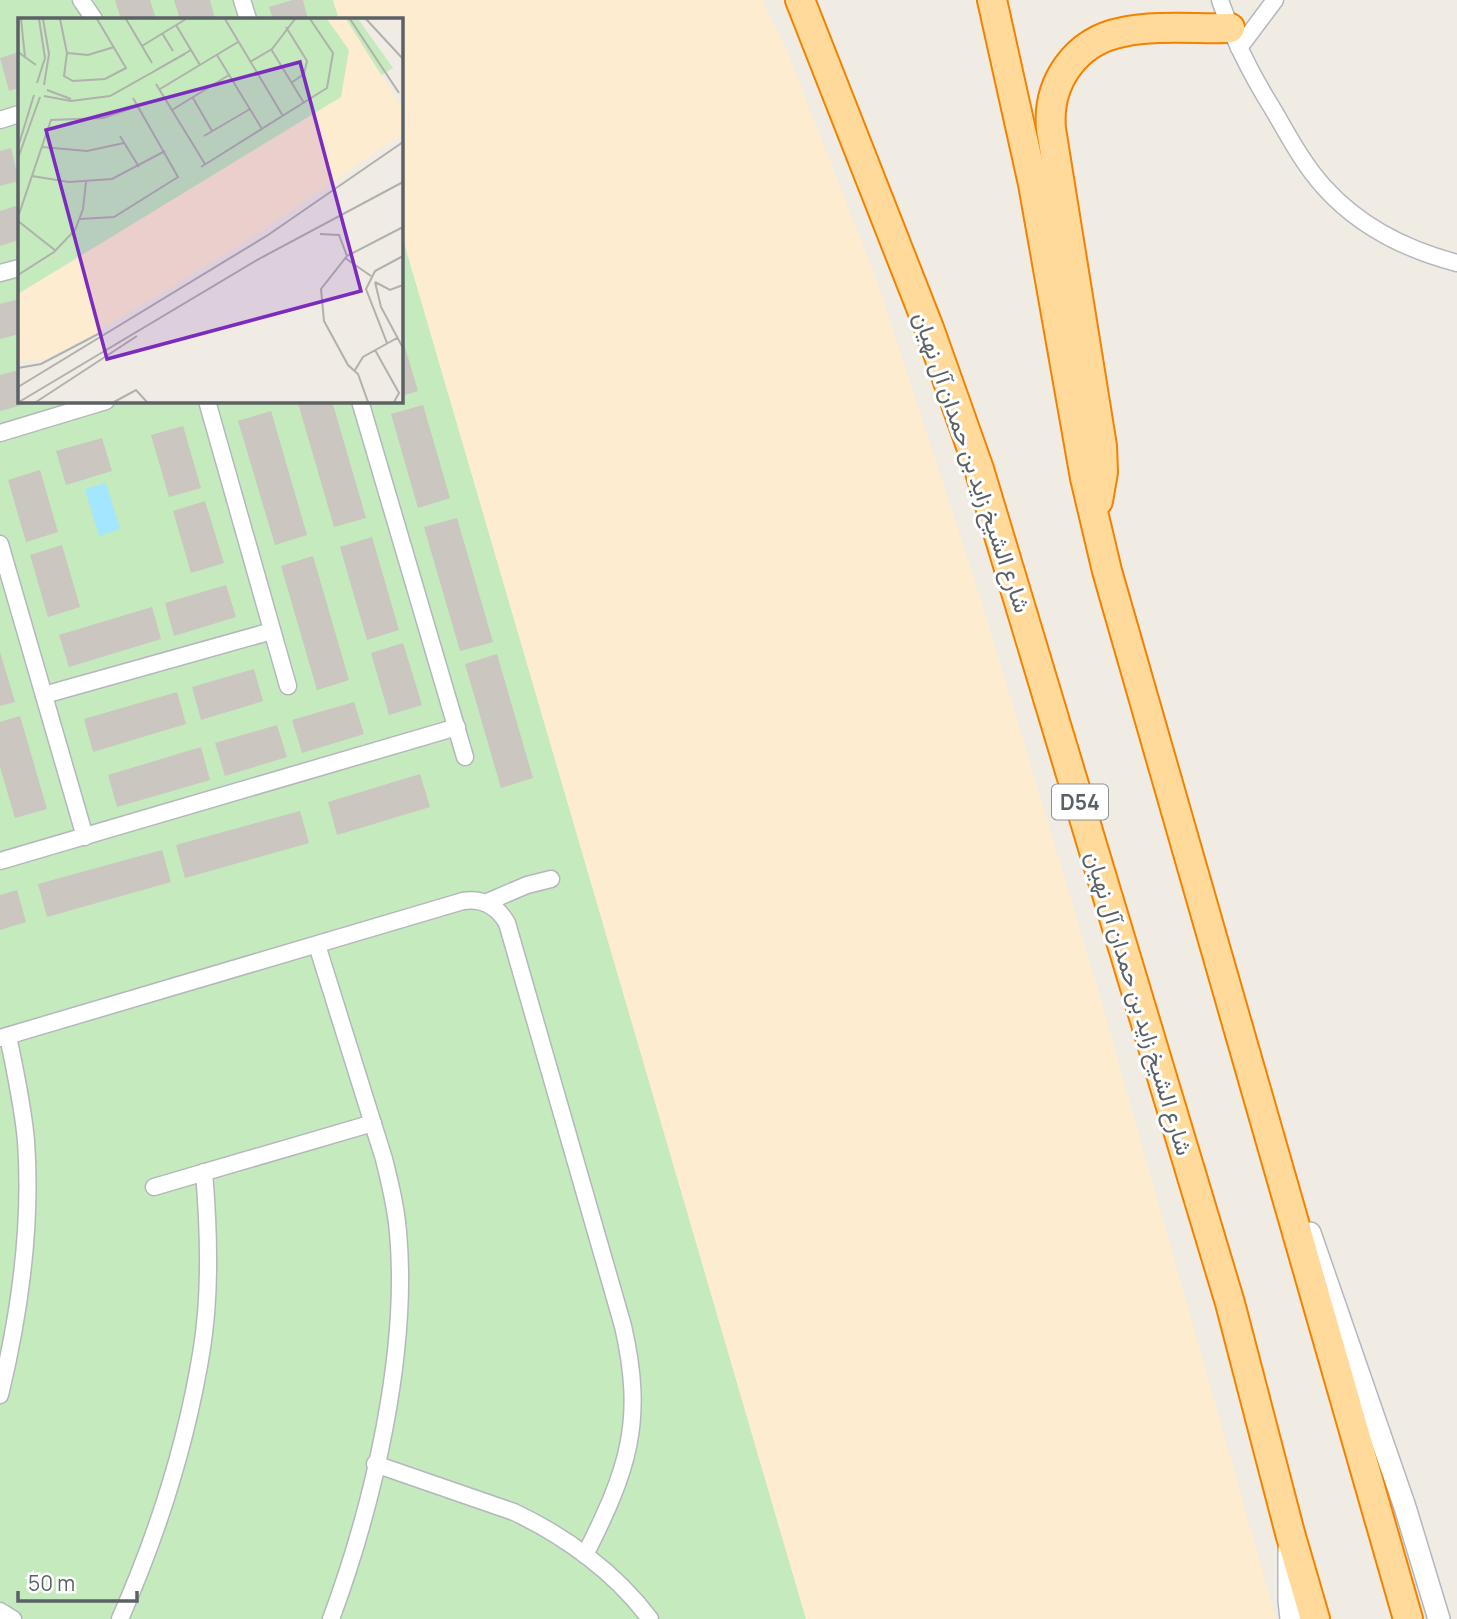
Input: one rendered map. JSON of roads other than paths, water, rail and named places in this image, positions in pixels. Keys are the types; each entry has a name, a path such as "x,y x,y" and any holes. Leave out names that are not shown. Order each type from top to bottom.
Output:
{"highway":[{"name":"شارع الشيخ زايد بن حمدان آل نهيان","path":"800,0 929,328 979,469 1230,1303 1315,1619"},
{"path":"992,0 1036,197 1093,514 1132,664 1408,1619"},
{"path":"1093,514 1101,486 1103,459 1049,116 1054,90 1060,75 1077,54 1111,35 1134,30 1235,38"}],"street":[{"path":"81,0 93,18"},
{"path":"242,0 248,18"},
{"path":"1220,0 1256,82 1299,153 1323,186 1361,220 1387,236 1428,255 1457,263"},
{"path":"1235,38 1275,0"},
{"path":"0,120 18,114"},
{"path":"0,273 18,268"},
{"path":"0,433 103,402"},
{"path":"207,402 288,686"},
{"path":"360,402 465,757"},
{"path":"0,544 85,837"},
{"path":"44,695 272,631"},
{"path":"0,861 457,727"},
{"path":"0,1395 20,1294 28,1183 26,1139 4,1037 463,901 485,902 527,885 551,879"},
{"path":"1197,886 1217,928 1308,1225 1405,1507 1439,1619"},
{"path":"485,902 498,911 507,923 628,1350 633,1400 628,1450 617,1489 585,1556"},
{"path":"317,945 393,1194 400,1261 400,1301 393,1372 375,1464 331,1619"},
{"path":"154,1187 373,1123"},
{"path":"120,1619 160,1519 179,1454 202,1347 209,1230 204,1172"},
{"path":"375,1464 514,1512 541,1526 618,1583 650,1619"},
{"path":"1290,1533 1288,1567 1292,1619"},
{"path":"0,1611 13,1619"}],"water":[{"path":"106,483 120,529 99,536 85,489"}]}
